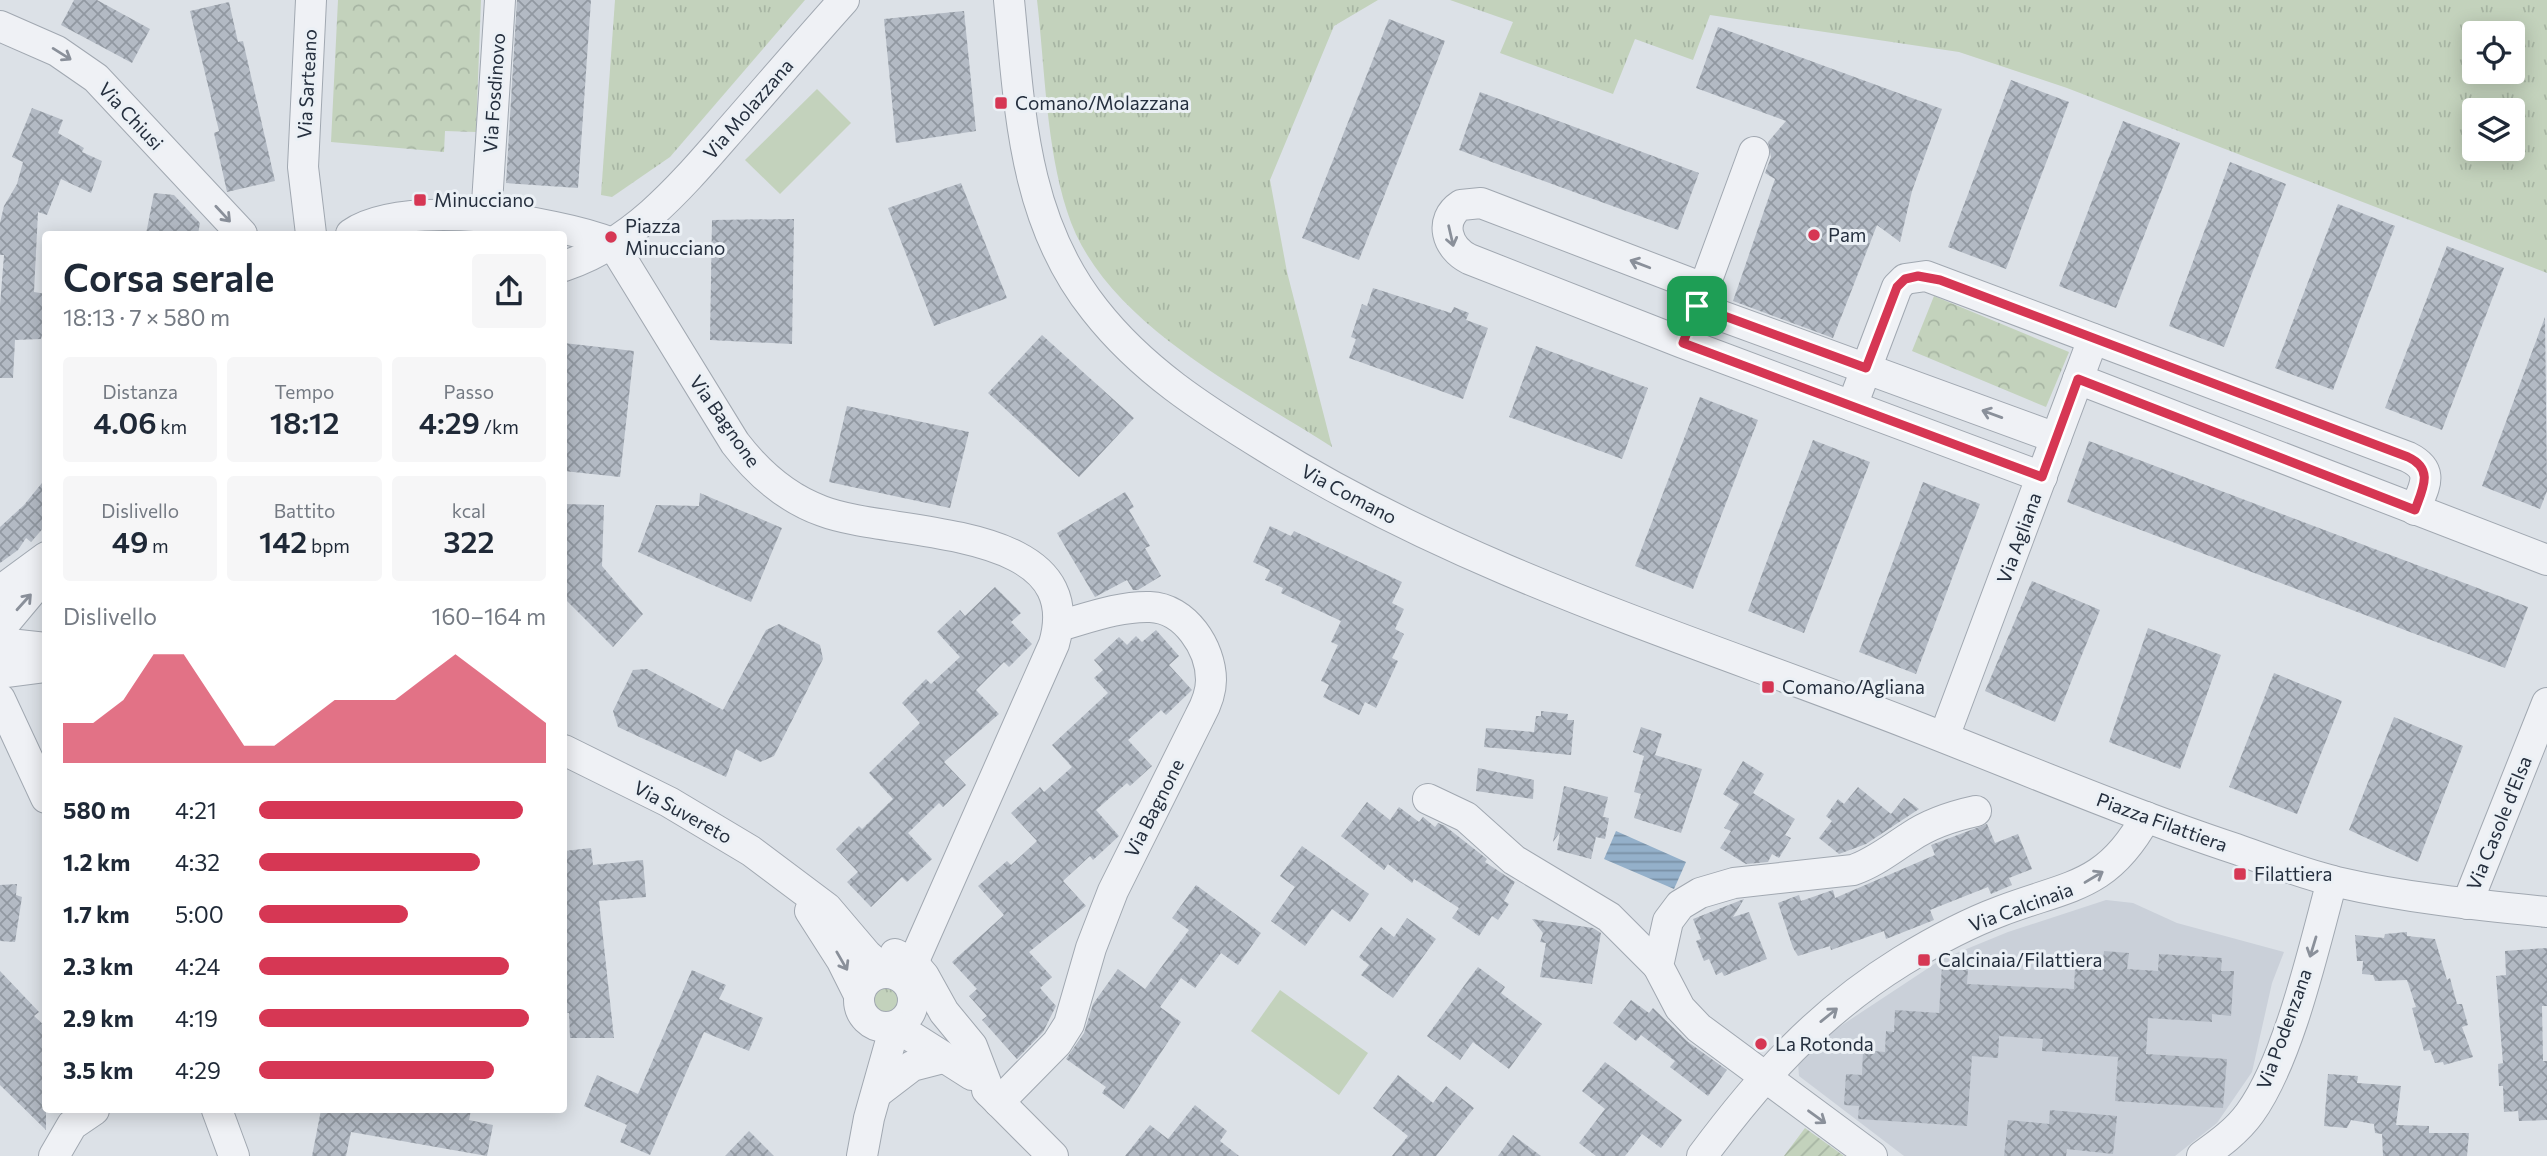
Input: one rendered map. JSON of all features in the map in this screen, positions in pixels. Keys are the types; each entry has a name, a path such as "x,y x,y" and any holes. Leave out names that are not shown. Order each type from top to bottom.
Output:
{"street":[{"name":"Via Sarteano","path":"311,0 303,167 311,231"},
{"name":"Via Fosdinovo","path":"486,219 500,0"},
{"name":"Via Molazzana","path":"612,243 650,216 698,167 844,0"},
{"name":"Via Comano","path":"1009,0 1029,163 1051,241 1091,306 1122,342 1165,382 1298,467 1413,529 1546,588 1944,737"},
{"name":"Via Chiusi","path":"0,26 57,51 96,78 239,231"},
{"path":"1683,343 1754,152"},
{"path":"2042,477 1683,343 1463,256 1449,240 1449,220 1461,205 1482,203 1866,368 2056,438"},
{"path":"357,231 368,225 486,219 559,227 612,243"},
{"path":"567,265 612,243"},
{"name":"Via Bagnone","path":"612,243 735,443 752,464 781,489 809,506 839,517 973,541 1009,551 1027,561 1045,578 1055,597 1059,626 1133,608 1153,607 1169,611 1183,620 1200,641 1209,666 1211,688 1200,716 1109,898 1069,1024 1057,1043 987,1090"},
{"path":"1853,406 1897,287 1905,279 1918,276 1940,280 2416,461 2426,475 2415,510"},
{"name":"Via Agliana","path":"1944,737 2093,339"},
{"path":"2078,379 2547,560"},
{"path":"0,591 42,560"},
{"path":"0,629 42,578"},
{"path":"862,1156 873,1105 875,1014 869,978 900,967 1034,695 1059,626"},
{"path":"0,643 42,648"},
{"path":"0,673 42,668"},
{"path":"0,699 42,789"},
{"name":"Via Casole d'Elsa","path":"2467,904 2547,703"},
{"name":"Piazza Filattiera","path":"1944,737 2146,817 2332,881 2467,904 2547,912"},
{"path":"0,747 42,802"},
{"name":"Via Suvereto","path":"567,751 669,802 729,837 827,908 867,955 900,967 902,978 943,1040 987,1090 1053,1156"},
{"path":"1428,799 1466,817 1514,860 1608,917 1658,966 1668,989 1690,1019 1763,1077 1872,1156"},
{"path":"1658,966 1668,921 1680,905 1700,893 1734,883 1853,870 1867,865 1913,835 1952,817 1976,811"},
{"name":"Via Calcinaia","path":"1702,1156 1763,1077 1796,1042 1899,962 1984,918 2076,887 2098,875 2124,853 2146,817"},
{"name":"Via Podenzana","path":"2202,1156 2243,1121 2267,1082 2289,1027 2332,881"},
{"name":"Via Suvereto","path":"795,887 875,1014 987,1090"},
{"path":"900,967 928,981 944,1012 972,1046 987,1090"},
{"path":"875,1014 909,1015 914,996"},
{"path":"873,1105 912,1066 943,1058"},
{"path":"54,1156 72,1125 90,1113"},
{"path":"219,1113 234,1156"}],"shaded area":[{"path":"2106,900 2133,903 2177,923 2284,952 2272,983 2252,1072 2217,1123 2175,1156 1904,1156 1799,1076 1798,1063 1836,1029 1942,959 2008,932"}],"green space":[{"path":"338,0 481,0 476,132 445,131 444,152 331,142"},
{"path":"615,0 805,0 670,157 612,197 601,195"},
{"path":"1037,0 1378,0 1334,26 1270,180 1287,272 1332,447 1178,348 1110,286 1084,250 1067,211 1055,160"},
{"path":"1450,0 2547,0 2547,273 2067,88 1959,52 1710,15 1693,60 1635,39 1613,94 1500,53 1513,22"},
{"path":"817,89 851,123 780,194 745,160"},
{"path":"1934,296 2069,352 2046,407 1912,351"},
{"path":"885,985 896,990 901,1001 896,1012 885,1017 874,1012 869,1001 874,990"},
{"path":"1280,990 1368,1053 1339,1095 1251,1031"},
{"path":"1805,1128 1844,1156 1784,1156"}],"water":[{"path":"1616,831 1686,862 1674,889 1604,859"}],"building":[{"path":"74,0 97,0 150,29 132,63 61,25"},
{"path":"517,0 591,0 578,188 506,183"},
{"path":"229,2 238,42 243,41 275,181 227,192 214,133 219,131 190,11"},
{"path":"964,11 976,131 896,143 884,19"},
{"path":"1389,19 1445,41 1359,260 1302,238"},
{"path":"1718,27 1942,109 1912,191 1900,242 1877,225 1833,338 1733,301 1775,179 1765,173 1771,157 1768,142 1786,121 1696,88"},
{"path":"2011,80 2069,102 2006,269 1948,247"},
{"path":"1480,92 1699,173 1678,230 1459,150"},
{"path":"32,108 63,120 58,133 84,148 82,152 102,161 91,193 61,179 47,215 38,212 34,292 42,293 42,335 41,339 15,340 13,378 0,378 0,305 4,255 0,255 0,223 4,206 17,184 23,162 12,157"},
{"path":"2123,121 2180,143 2116,308 2059,286"},
{"path":"2230,162 2286,184 2224,347 2169,326"},
{"path":"961,183 1007,298 934,326 888,208"},
{"path":"154,193 174,195 200,223 199,231 147,231"},
{"path":"2338,204 2395,226 2333,390 2275,368"},
{"path":"794,219 792,344 710,340 712,220"},
{"path":"2447,246 2504,268 2442,430 2385,408"},
{"path":"1373,288 1451,313 1454,307 1469,313 1466,320 1488,328 1463,399 1349,358 1356,339 1351,337 1362,304 1367,306"},
{"path":"2545,317 2547,491 2540,509 2482,486"},
{"path":"1042,335 1134,418 1079,477 988,393"},
{"path":"567,343 634,351 620,477 567,471"},
{"path":"1536,346 1648,388 1622,459 1509,417"},
{"path":"1700,397 1758,420 1693,589 1635,566"},
{"path":"847,406 969,432 950,508 829,482"},
{"path":"1813,440 1870,462 1804,633 1748,611"},
{"path":"2089,441 2528,607 2505,668 2067,502"},
{"path":"1923,482 1980,504 1916,674 1859,652"},
{"path":"42,483 42,530 31,542 26,538 18,550 0,563 0,527 24,505"},
{"path":"1125,492 1134,507 1129,510 1150,546 1145,548 1161,576 1138,590 1133,590 1127,580 1095,597 1057,533"},
{"path":"700,493 782,528 751,602 638,552 656,505 699,506"},
{"path":"567,504 604,505 602,566 643,614 613,647 567,601"},
{"path":"1270,526 1291,536 1294,531 1402,582 1392,603 1404,609 1395,629 1404,634 1392,658 1398,661 1376,708 1365,702 1359,715 1323,697 1329,685 1321,681 1338,645 1331,642 1341,621 1281,593 1283,588 1265,580 1270,570 1253,562"},
{"path":"2032,581 2100,610 2055,722 1985,691"},
{"path":"995,587 1021,613 1011,622 1032,644 1009,667 1004,662 976,690 999,714 944,762 966,785 943,807 939,803 908,833 932,859 907,882 902,877 871,907 847,882 858,872 836,849 859,826 862,829 893,799 869,773 920,723 902,703 926,679 931,684 960,657 937,632 960,610 965,616"},
{"path":"779,624 820,645 823,659 774,756 760,762 736,749 726,777 618,727 613,711 633,670 647,669 723,710 766,630"},
{"path":"2148,628 2221,655 2180,769 2109,742"},
{"path":"1156,630 1179,656 1169,665 1192,690 1166,715 1161,710 1128,740 1152,766 1130,786 1127,783 1096,810 1119,836 1093,860 1090,856 1063,881 1086,906 1029,952 1052,977 1040,988 1056,1006 1043,1032 1017,1059 982,1020 987,1016 969,996 977,989 952,962 1004,915 978,886 1007,861 1011,865 1037,841 1011,813 1040,787 1044,792 1072,767 1052,745 1108,693 1094,678 1103,670 1094,660 1119,637 1127,645 1136,636 1142,642"},
{"path":"2274,673 2342,701 2297,814 2229,787"},
{"path":"1541,711 1568,714 1567,720 1574,720 1571,755 1484,747 1486,728 1534,732 1536,716 1541,716"},
{"path":"2394,717 2463,746 2418,862 2349,830"},
{"path":"1641,727 1662,734 1655,755 1702,769 1681,833 1634,818 1641,794 1634,792 1644,756 1633,752"},
{"path":"1743,761 1764,774 1753,793 1795,819 1785,835 1791,838 1779,858 1772,854 1768,862 1746,864 1720,848 1731,831 1724,828 1739,804 1723,794"},
{"path":"1478,768 1534,780 1533,799 1476,791"},
{"path":"1564,786 1608,797 1603,817 1609,818 1605,839 1596,837 1591,859 1557,850 1560,832 1553,842"},
{"path":"1858,787 1891,814 1904,798 1919,809 1866,844 1839,854 1819,838 1832,821 1826,816 1838,799 1844,804"},
{"path":"1367,802 1390,820 1399,807 1419,822 1423,817 1435,827 1438,823 1445,826 1487,859 1485,862 1515,882 1504,901 1509,904 1498,920 1492,916 1479,936 1452,918 1459,908 1414,879 1412,883 1388,864 1384,870 1341,836"},
{"path":"1987,824 1995,843 2018,834 2032,869 2009,878 2012,885 1991,894 1988,887 1930,910 1934,920 1886,939 1884,931 1831,950 1830,946 1798,956 1778,903 1799,895 1801,901 1833,890 1835,898 1935,855 1931,845"},
{"path":"1302,846 1369,894 1350,922 1332,909 1305,946 1271,921 1295,887 1280,876"},
{"path":"591,848 593,865 643,860 646,897 599,901 614,1038 570,1038 567,1013 567,851"},
{"path":"17,884 16,895 22,897 15,942 0,941 0,885"},
{"path":"1196,885 1261,933 1238,965 1221,953 1195,988 1181,978 1160,1007 1181,1022 1124,1109 1102,1093 1106,1087 1066,1059 1084,1033 1093,1004 1118,969 1145,989 1189,930 1172,918"},
{"path":"1744,899 1733,917 1749,912 1767,959 1724,976 1722,972 1716,975 1709,959 1704,961 1696,941 1701,939 1693,919"},
{"path":"1407,918 1436,939 1393,998 1361,975 1369,965 1359,957 1381,927 1394,937"},
{"path":"1532,919 1593,928 1601,933 1592,984 1540,977 1546,943 1540,942 1543,933"},
{"path":"2407,932 2407,936 2435,939 2447,980 2450,978 2457,1004 2462,1004 2468,1025 2462,1027 2473,1057 2444,1065 2443,1062 2435,1063 2430,1050 2424,1051 2412,1008 2416,1007 2407,980 2375,981 2373,975 2362,974 2363,961 2357,961 2355,935 2384,938 2385,934"},
{"path":"2547,948 2547,1006 2542,1006 2543,1061 2547,1061 2547,1120 2519,1121 2518,1111 2504,1112 2503,1086 2499,1086 2498,1064 2503,1063 2496,976 2506,975 2505,951"},
{"path":"2104,951 2129,953 2127,969 2158,971 2159,954 2222,958 2221,971 2234,971 2231,1016 2212,1014 2212,1022 2148,1018 2146,1054 2227,1059 2223,1108 2115,1101 2118,1057 2042,1051 2043,1039 1999,1036 1998,1058 1972,1056 1967,1126 1858,1119 1859,1106 1844,1105 1846,1074 1862,1075 1863,1050 1885,1052 1886,1031 1894,1032 1895,1010 1939,1013 1942,966 1968,968 1967,984 2074,989 2075,968 2102,970"},
{"path":"1478,967 1505,987 1501,993 1542,1024 1509,1069 1473,1042 1460,1060 1427,1036"},
{"path":"692,970 726,985 719,999 763,1018 749,1051 704,1032 650,1155 620,1142 627,1125 584,1106 597,1075 638,1094"},
{"path":"0,971 39,1012 34,1016 42,1023 42,1113 46,1113 46,1130 0,1085"},
{"path":"1631,1000 1649,1013 1653,1008 1688,1042 1727,1070 1708,1096 1670,1067 1675,1061 1641,1035 1636,1041 1613,1023"},
{"path":"1605,1062 1682,1120 1661,1148 1642,1134 1625,1156 1596,1156 1579,1143 1605,1109 1582,1091"},
{"path":"2328,1074 2358,1076 2357,1083 2401,1086 2396,1125 2429,1126 2429,1133 2469,1133 2467,1156 2383,1156 2382,1134 2375,1133 2374,1124 2351,1120 2347,1128 2324,1126"},
{"path":"1398,1075 1433,1103 1446,1086 1474,1108 1436,1156 1392,1156 1408,1136 1373,1108"},
{"path":"1195,1105 1227,1131 1220,1141 1239,1156 1125,1156 1150,1125 1168,1139"},
{"path":"2050,1110 2117,1116 2113,1154 2067,1149 2066,1156 2004,1156 2008,1120 2049,1124"},
{"path":"320,1113 470,1113 469,1120 493,1125 487,1156 351,1132 346,1156 312,1156"},
{"path":"749,1131 774,1156 725,1156"},
{"path":"1513,1135 1541,1156 1498,1156"}],"place":[{"name":"Comano/Molazzana","path":"1001,103"},
{"name":"Minucciano","path":"420,200"},
{"name":"Pam","path":"1814,235"},
{"name":"Piazza Minucciano","path":"611,237"},
{"name":"Comano/Agliana","path":"1768,687"},
{"name":"Filattiera","path":"2240,874"},
{"name":"Calcinaia/Filattiera","path":"1924,960"},
{"name":"La Rotonda","path":"1761,1044"}],"route":[{"path":"1910,277 1933,277 2408,457 2423,466 2426,480 2415,510 2078,379 2042,477 1683,343 1697,306 1866,368 1897,287 1910,277"}]}
